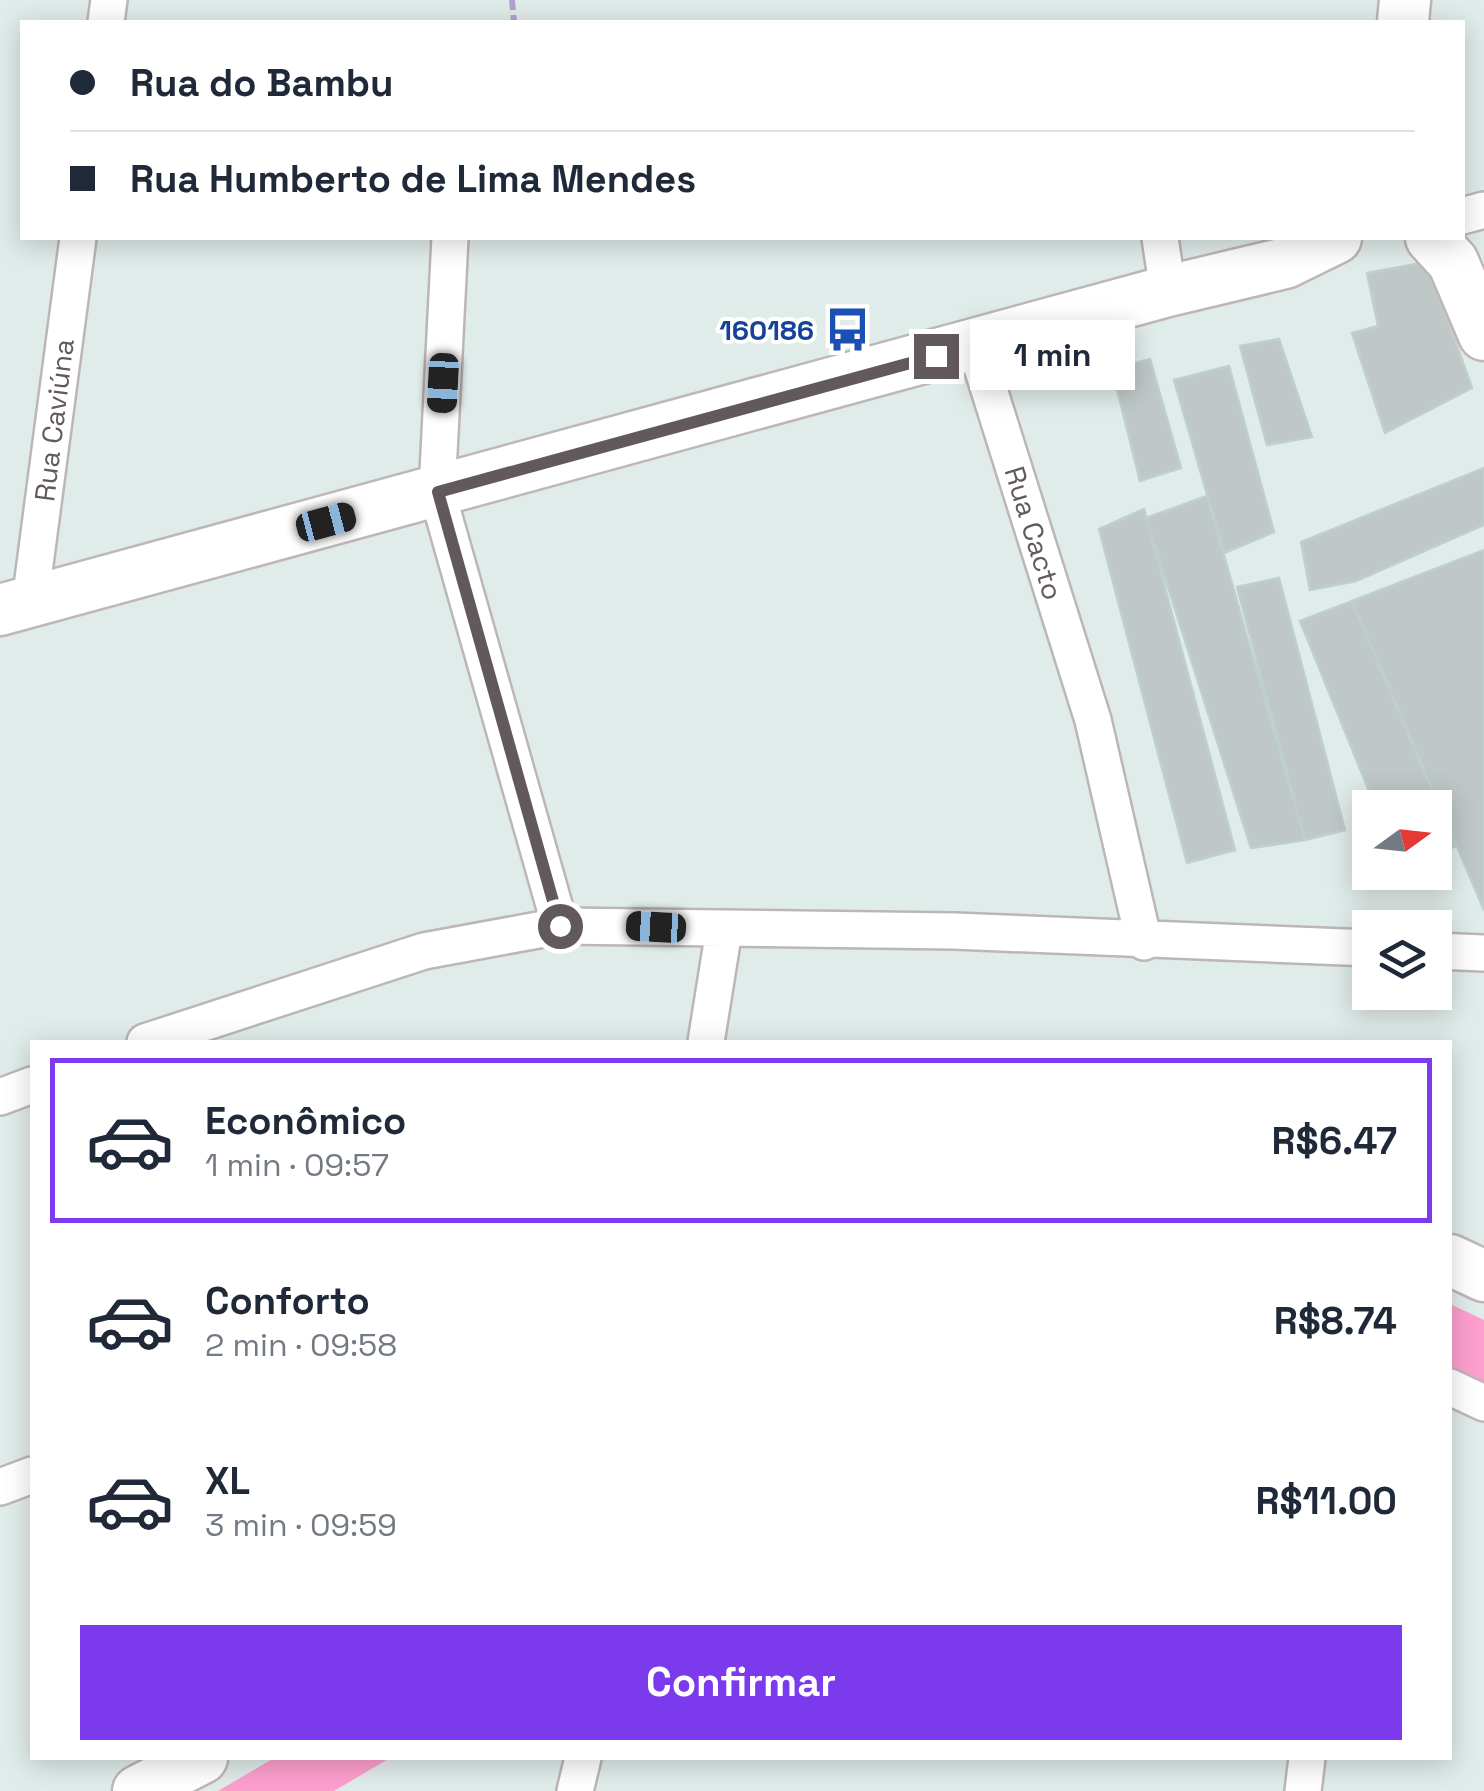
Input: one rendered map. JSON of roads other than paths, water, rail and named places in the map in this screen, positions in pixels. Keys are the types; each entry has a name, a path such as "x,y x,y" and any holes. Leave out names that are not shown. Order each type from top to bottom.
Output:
{"street":[{"name":"Rua Caviúna","path":"15,606 78,240"},
{"path":"450,240 438,492 560,926"},
{"path":"1160,240 1168,291"},
{"path":"15,606 1168,291 1285,263 1332,240"},
{"path":"1433,240 1453,262 1484,336"},
{"name":"Rua Cacto","path":"975,345 1093,720 1144,942"},
{"path":"150,1040 424,951 560,926 954,931 1144,942 1352,948"},
{"path":"706,1040 724,930"},
{"path":"1452,952 1484,953"},
{"path":"0,1097 30,1086"},
{"path":"1452,1261 1484,1276"},
{"path":"1452,1389 1484,1404"},
{"path":"0,1487 30,1476"},
{"path":"138,1791 198,1760"},
{"path":"575,1791 583,1760"},
{"path":"1303,1791 1308,1760"}],"place":[{"name":"160186","path":"847,330"}]}
